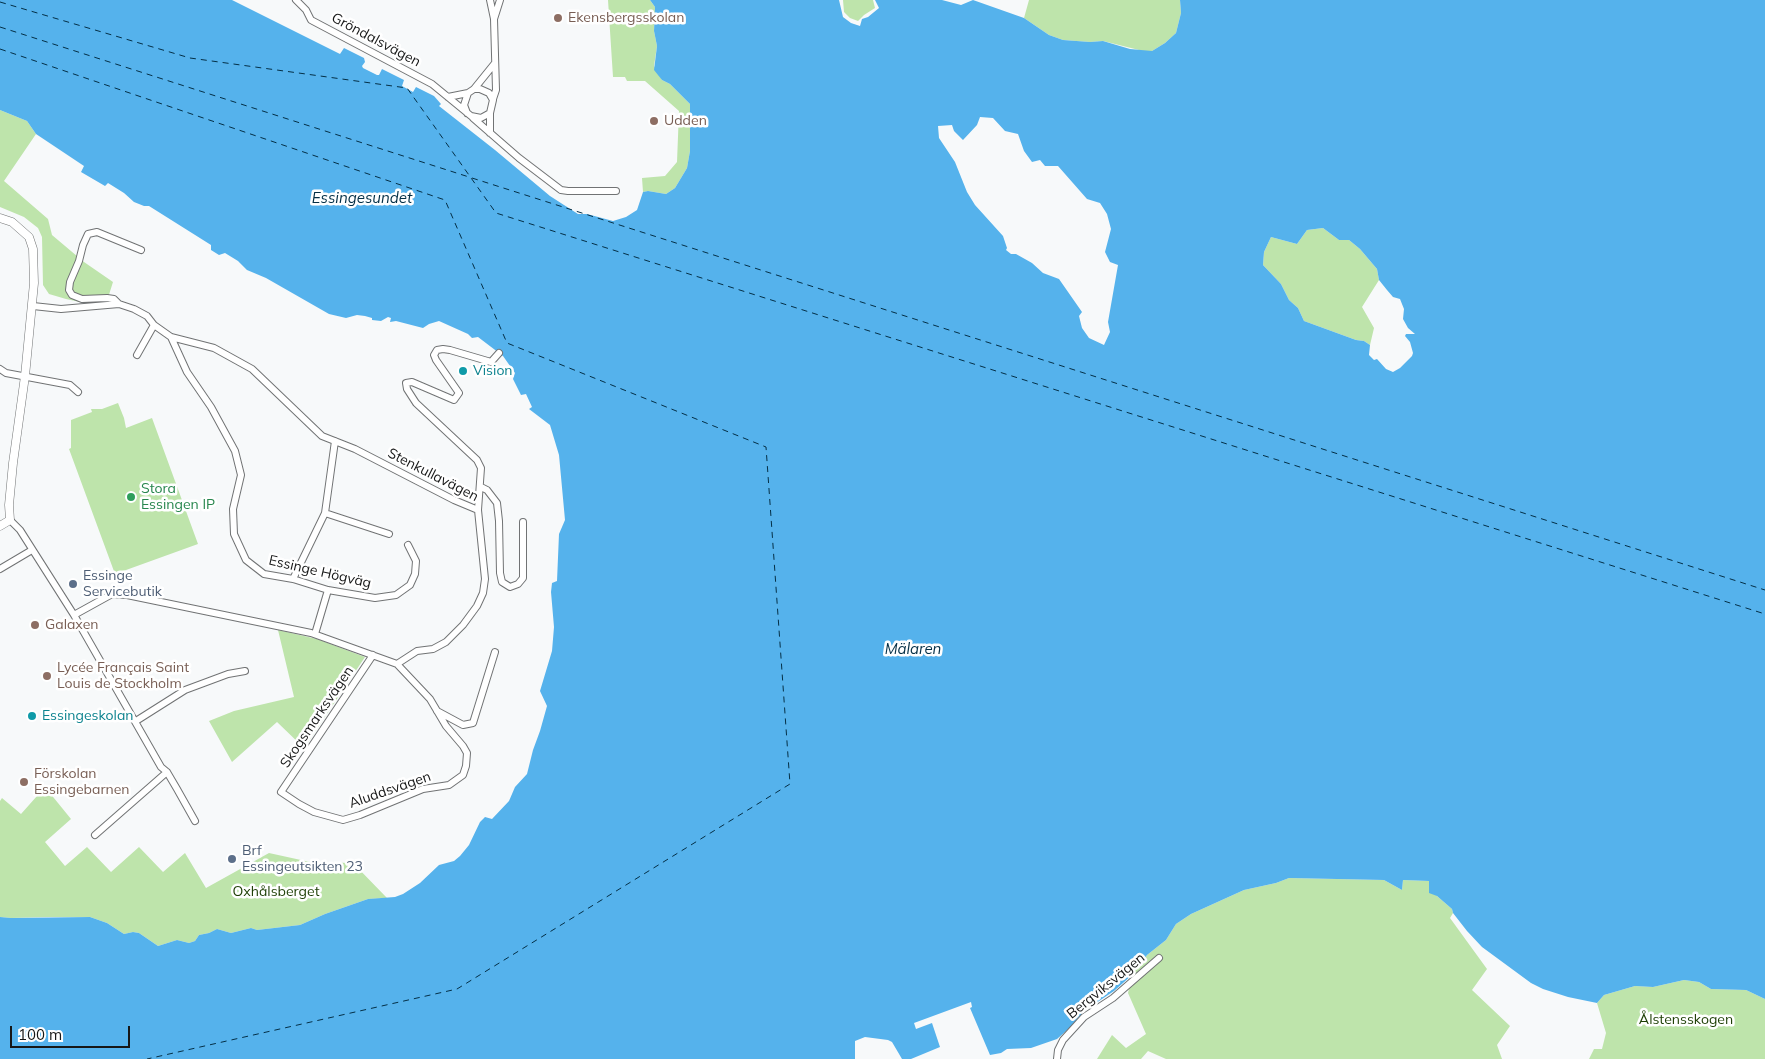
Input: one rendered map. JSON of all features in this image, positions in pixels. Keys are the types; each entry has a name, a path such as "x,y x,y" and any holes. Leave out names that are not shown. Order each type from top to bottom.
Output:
{"street":[{"name":"Gröndalsvägen","path":"296,0 306,10 311,20 432,84 519,158 561,190 568,192 616,191"},
{"path":"490,0 494,19 496,90 490,112 490,133"},
{"path":"494,19 500,0"},
{"path":"490,112 481,118 469,114 464,100 495,63"},
{"path":"448,97 471,91 485,90 493,98"},
{"path":"0,218 12,222 19,227 31,242 34,260 33,306 13,463 9,505 10,520 20,530 74,615 161,767 167,772 195,820"},
{"path":"119,304 114,299 107,298 82,299 72,295 69,290 70,282 88,234 97,232 141,250"},
{"name":"Stenkullavägen","path":"33,306 61,310 119,304 134,309 147,316 154,325 171,338 214,348 252,369 322,436 355,449 454,500 478,510 485,579 483,594 477,606 463,625 446,642 433,649 417,651 397,664"},
{"path":"137,355 154,325"},
{"name":"Essinge Högväg","path":"171,338 187,372 211,407 235,450 240,475 233,510 234,534 246,560 264,574 293,579 328,590 375,598 396,595 410,585 415,574 416,561 408,545"},
{"path":"478,510 481,468 478,460 416,403 406,389 406,383 412,382 454,400 459,393 436,360 434,355 437,350 450,350 491,362 500,353"},
{"path":"0,369 6,373 70,385 78,392"},
{"path":"293,579 326,513 335,441"},
{"path":"480,487 486,490 497,503 500,573 502,582 510,587 518,584 522,578 523,522"},
{"path":"326,513 389,534"},
{"path":"0,526 10,520"},
{"path":"0,569 32,550"},
{"path":"315,634 328,590"},
{"path":"74,615 112,594 127,595 315,634 397,664"},
{"path":"436,711 463,725 474,723 495,652"},
{"name":"Skogsmarksvägen","path":"281,792 373,655"},
{"name":"Aluddsvägen","path":"281,792 314,812 344,820 423,789 449,785 463,775 467,753 463,746 446,726 430,699 397,664"},
{"path":"136,721 185,690 228,674 245,671"},
{"path":"95,835 167,772"},
{"name":"Bergviksvägen","path":"1057,1059 1058,1050 1063,1040 1084,1017 1113,998 1159,958"}],"green space":[{"path":"608,0 650,0 655,7 654,31 657,46 654,66 662,80 670,84 690,104 690,151 687,168 675,188 666,194 643,192 642,178 665,176 677,162 679,111 645,81 627,81 625,77 613,77"},
{"path":"843,0 873,0 875,8 858,21 850,18 844,12"},
{"path":"1029,0 1180,0 1181,13 1176,33 1152,51 1143,51 1103,41 1063,40 1049,35 1024,18"},
{"path":"0,110 27,121 36,134 4,181 48,219 52,235 84,262 113,282 107,301 80,302 66,299 49,294 43,285 42,237 38,228 24,217 0,207"},
{"path":"1323,228 1339,240 1349,240 1360,249 1377,269 1379,280 1362,307 1374,328 1370,345 1364,341 1356,340 1304,321 1298,308 1289,300 1281,284 1263,265 1264,252 1271,237 1297,244 1307,230"},
{"name":"Stora Essingen IP","path":"118,403 126,428 152,418 198,544 115,574 69,449 71,448 71,420 92,412 91,409 102,409"},
{"path":"278,630 317,639 365,657 304,748 277,722 232,762 209,721 234,711 294,697"},
{"name":"Oxhålsberget","path":"45,787 71,819 45,842 65,866 87,847 111,872 139,847 163,872 185,853 206,888 269,853 310,862 353,863 387,898 368,899 300,925 257,930 251,928 231,933 217,929 199,935 195,941 189,943 177,940 158,946 139,933 124,934 107,923 90,917 0,917 0,801 2,798 21,814"},
{"path":"1289,878 1384,880 1402,890 1403,880 1429,881 1437,896 1452,909 1453,913 1450,918 1487,969 1472,990 1510,1026 1497,1045 1502,1059 1166,1059 1148,1051 1141,1059 1097,1059 1112,1035 1126,1048 1146,1034 1128,993 1132,975 1129,968 1140,966 1147,955 1166,940 1176,924 1191,914 1244,890"},
{"name":"Ålstensskogen","path":"1684,980 1699,982 1711,989 1746,990 1765,999 1765,1059 1589,1059 1594,1049 1602,1049 1606,1033 1597,1003 1604,995 1635,986 1653,987"}],"water":[{"name":"Mälaren","path":"0,0 232,0 340,54 344,48 364,58 363,68 377,75 379,75 382,69 404,80 402,86 413,92 416,87 434,96 441,104 439,106 550,196 578,214 587,214 613,221 626,217 637,210 643,192 666,194 675,188 687,168 690,151 690,104 670,84 662,80 654,70 657,46 654,31 655,7 650,0 839,0 843,17 851,23 860,26 862,19 868,17 879,8 875,0 942,0 961,5 973,0 1024,18 1049,35 1063,40 1103,41 1130,49 1152,51 1176,33 1181,13 1180,0 1765,0 1765,999 1746,990 1711,989 1699,982 1684,980 1653,987 1635,986 1604,995 1597,1003 1568,997 1531,983 1482,947 1467,931 1452,909 1437,896 1429,893 1429,881 1403,880 1402,890 1384,880 1289,878 1244,890 1191,914 1176,924 1166,940 1147,955 1140,966 1129,968 1132,975 1114,991 1084,1011 1074,1024 1057,1039 1031,1048 1007,1049 1001,1053 990,1055 970,1008 972,1007 971,1002 914,1023 916,1029 932,1023 940,1047 911,1059 902,1059 892,1042 888,1040 865,1037 855,1041 855,1059 0,1059 0,917 90,917 107,923 124,934 139,933 158,946 177,940 189,943 195,941 199,935 217,929 231,933 251,928 257,930 300,925 368,899 395,897 420,883 439,865 454,861 460,856 469,845 480,822 485,817 492,819 509,801 515,787 527,774 547,706 540,691 552,651 554,627 551,592 552,583 557,581 559,534 565,520 559,455 550,425 529,409 532,407 526,394 521,395 513,379 515,373 503,356 478,337 472,338 468,334 439,321 423,328 396,321 390,322 391,318 388,317 381,321 372,320 372,318 365,316 357,315 346,318 329,314 266,278 247,270 238,261 225,253 219,255 211,250 211,245 149,206 134,202 108,183 105,186 81,172 84,166 36,134 27,121 0,110","holes":["980,117 993,118 1005,131 1018,134 1024,151 1032,162 1040,160 1045,166 1058,166 1087,199 1100,203 1107,214 1111,229 1105,252 1110,262 1118,265 1108,322 1110,332 1104,345 1089,338 1082,328 1079,316 1082,312 1059,279 1043,273 1032,263 1006,250 1003,236 975,205 967,192 955,162 939,138 938,126 952,125 954,131 963,140 977,125","1323,228 1339,240 1349,240 1360,249 1377,269 1379,280 1393,297 1400,299 1404,309 1403,319 1408,328 1415,334 1406,334 1405,336 1410,342 1412,356 1393,372 1386,369 1377,359 1374,360 1369,355 1370,345 1364,341 1356,340 1304,321 1298,308 1289,300 1281,284 1263,265 1264,252 1271,237 1297,244 1307,230"]}],"ferry route":[{"path":"0,2 190,58 407,88 496,213 1765,614"},
{"path":"0,27 469,177"},
{"path":"0,49 445,200 507,343 766,447 790,784 457,989 147,1059"},
{"path":"472,178 1765,590"}],"place":[{"name":"Ekensbergsskolan","path":"558,18"},
{"name":"Udden","path":"654,121"},
{"name":"Vision","path":"463,371"},
{"name":"Stora Essingen IP","path":"131,497"},
{"name":"Essinge Servicebutik","path":"73,584"},
{"name":"Galaxen","path":"35,625"},
{"name":"Lycée Français Saint Louis de Stockholm","path":"47,676"},
{"name":"Essingeskolan","path":"32,716"},
{"name":"Förskolan Essingebarnen","path":"24,782"},
{"name":"Brf Essingeutsikten 23","path":"232,859"}],"water label":[{"name":"Essingesundet","path":"362,198"}]}
